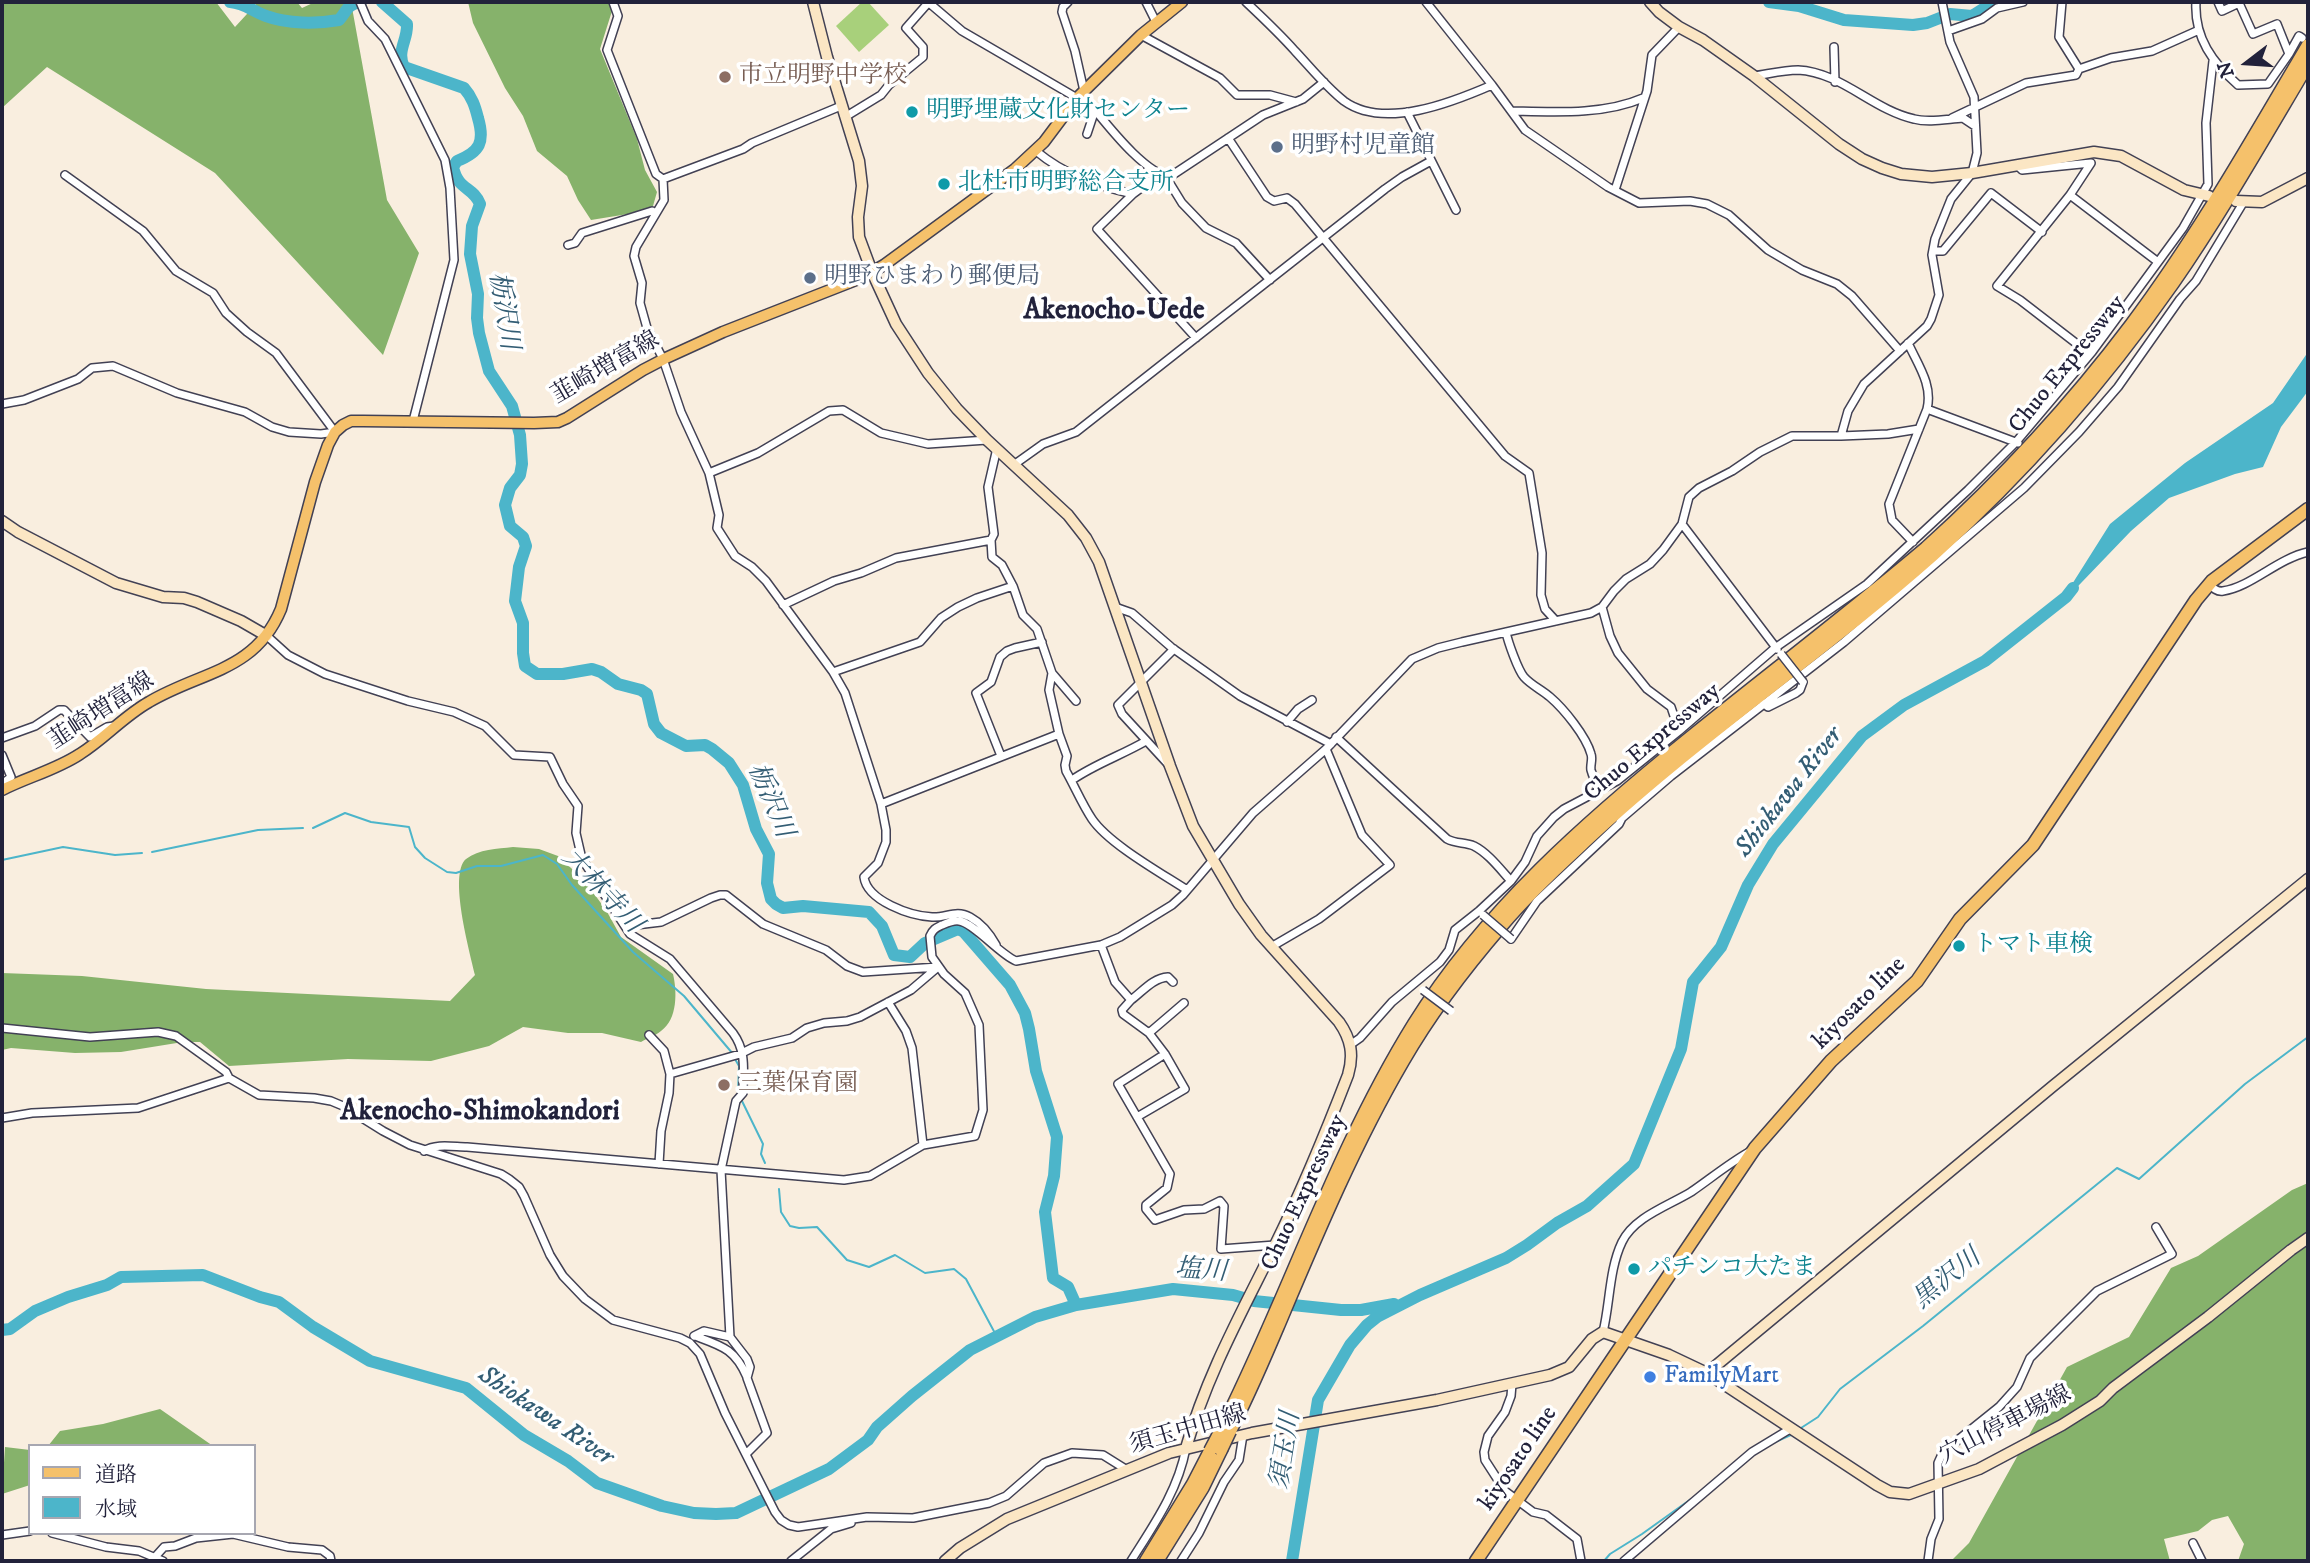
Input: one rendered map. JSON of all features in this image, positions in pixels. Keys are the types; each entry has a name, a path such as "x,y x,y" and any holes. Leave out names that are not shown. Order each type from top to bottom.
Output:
{"highway":[{"name":"Chuo Expressway","path":"1306,1251 1350,1141 1401,1045 1450,972 1496,916 1586,826 1652,769 1907,564 1956,521 2029,446 2098,367 2165,277 2232,172 2305,42"},
{"name":"Chuo Expressway","path":"1146,1561 1216,1450 1231,1433 1264,1362 1271,1329 1358,1146 1402,1063 1457,980 1504,922 1606,822 1658,776 1887,594 1970,521 2038,452 2108,371 2174,281 2222,208 2308,64"},
{"name":"kiyosato line","path":"1476,1561 1755,1148 1831,1061 1917,981 1960,919 2033,845 2209,584 2308,509"},
{"name":"Chuo Expressway","path":"1157,1561 1203,1487 1216,1450"},
{"path":"1166,1561 1203,1487"}],"main road":[{"name":"韮崎増富線","path":"2,790 63,764 150,701 247,656 267,636 281,609 318,469 335,432 351,421 548,424 568,418 663,359 872,272 943,224 1015,169 1036,150 1081,94 1140,35 1182,2"}],"street":[{"path":"613,2 618,16 607,50 656,174 663,179"},
{"path":"813,2 856,149 861,175 859,237 896,324 909,346 957,409 1068,515 1086,538 1099,562 1186,809 1239,904 1271,947 1339,1022 1350,1045 1351,1065 1348,1075 1315,1158 1232,1327 1196,1414 1182,1466 1163,1510 1131,1561"},
{"path":"663,179 881,96 889,85 923,57 923,47 906,28 928,2 962,31 1081,94"},
{"path":"1068,2 1062,12 1075,51 1081,94"},
{"path":"1146,2 1156,22"},
{"path":"1247,2 1324,82 1344,101 1355,107 1406,113 1462,99 1492,85"},
{"path":"1426,2 1525,130 1639,203 1690,201 1707,204 1730,215 1768,250 1802,270 1837,284 1852,296 1900,351"},
{"path":"1650,2 1679,27 1755,76 1839,144 1882,168 1924,177 1972,173 2082,153 2109,154 2130,160 2184,190 2205,195"},
{"path":"1841,436 1856,394 1927,326 1939,295 1933,251 1935,239 1951,199 1972,173 1977,153 1974,97 1950,41 1942,2"},
{"path":"1948,31 1982,19 1997,8 2023,2"},
{"path":"1952,118 2026,83 2076,75 2078,69 2059,37 2062,2"},
{"path":"2196,2 2199,30 2213,61 2238,85 2268,84 2299,36 2305,42"},
{"path":"2218,2 2222,11 2239,3 2253,34 2277,24 2289,54"},
{"path":"362,6 368,21 385,39 445,159 450,188 454,260 413,421"},
{"path":"1615,190 1649,83 1651,55 1679,27"},
{"path":"2078,69 2111,58 2152,51 2199,30"},
{"path":"1140,35 1220,78 1237,95 1270,95 1297,102"},
{"path":"1833,47 1835,82"},
{"path":"1350,1045 1360,1038 1392,1002 1440,961 1449,950 1454,930 1481,913 1511,881 1546,824 1564,809 1617,780 1778,651 1867,584 2019,444 2090,354 2205,195 2208,184 2206,123 2213,61"},
{"path":"1755,76 1799,70 1835,82 1895,114 1916,120 1963,118 1975,127"},
{"path":"1196,338 1097,229 1133,194 1163,175 1171,176 1263,115 1303,99 1324,82"},
{"path":"1512,111 1615,107 1643,98"},
{"path":"1087,134 1095,110 1120,141 1163,175 1182,203 1206,228 1236,243 1270,280"},
{"path":"1406,113 1456,210"},
{"path":"1228,138 1267,197 1274,201 1282,198 1291,200 1505,456 1529,473 1542,553 1541,595 1545,609 1556,621"},
{"path":"1036,150 1065,172 1133,194"},
{"path":"1015,464 1043,444 1076,432 1402,177 1432,161"},
{"path":"2016,165 2022,170 2091,163 2042,232 1997,286 2020,300 2090,354"},
{"path":"2,404 24,400 78,379 92,368 113,366 177,393 245,412 272,427 300,433 335,432 276,353 226,313 213,293 176,271 143,231 65,175"},
{"path":"1481,913 1511,939 1537,901 1619,824 1622,818 1763,703 1844,642 2024,488 2079,432 2118,387 2180,299 2196,281 2239,202 2262,202 2308,178"},
{"path":"663,179 664,200 636,247 635,256 642,283 640,303 647,328 663,359 681,412 709,473 719,515 717,528 720,536 735,556 752,567 766,581 833,672 845,693 881,804 886,830 886,842 875,868 863,877 869,891 908,913 934,918 954,912 970,917 990,935 998,950"},
{"path":"1933,251 1943,251 1990,193 2042,232"},
{"path":"2070,195 2158,262"},
{"path":"568,245 575,243 582,233 652,211 656,213"},
{"path":"1908,344 1927,382 1929,400 1889,504 1892,520 1913,542"},
{"path":"709,473 758,453 829,411 837,409 881,433 928,444 987,440"},
{"path":"1927,409 2019,444"},
{"path":"424,1151 429,1147 467,1147 844,1180 870,1176 923,1145 975,1136 983,1110 979,1025 965,993 938,967 931,952 930,936 936,928 959,921 967,924 1016,961 1101,945 1120,937 1172,905 1253,813 1328,747 1412,659 1438,648 1591,613 1602,607 1620,585 1650,564 1663,550 1682,524 1689,497 1699,488 1792,436 1888,434 1919,429"},
{"path":"997,448 988,487 994,534 991,540 992,556 1002,565 1023,615 1037,629 1052,673 1076,701"},
{"path":"2038,461 2045,467"},
{"path":"2,522 116,583 163,597 184,598 241,621 267,636 288,655 326,674 408,701 454,712 485,726 514,755 550,757 578,806 576,833 582,859 608,902 630,934 670,960 741,1043 738,1054 739,1097 721,1170 730,1337 747,1359 750,1367 747,1378"},
{"path":"1682,524 1803,682 1796,693 1768,708 1763,703"},
{"path":"783,605 834,581 895,558 991,540"},
{"path":"2209,584 2218,591 2224,591 2246,582 2289,557 2308,552"},
{"path":"833,672 920,642 941,618 958,607 1013,586"},
{"path":"1115,607 1132,613 1174,649 1240,696 1328,747 1362,835 1390,865 1326,915 1271,947"},
{"path":"1602,607 1618,653 1647,689 1671,708 1679,732"},
{"path":"1506,632 1510,650 1523,676 1550,697 1571,720 1589,750 1592,756 1591,770 1598,791"},
{"path":"1001,756 976,693 991,682 1000,657 1015,648 1042,642"},
{"path":"1170,766 1122,714 1118,705 1174,649"},
{"path":"1052,673 1049,690 1059,734 1068,756 1066,771 1098,827 1133,856 1187,890"},
{"path":"1287,722 1298,709 1312,699"},
{"path":"2,738 35,726 60,710 64,710 90,737 107,727 118,726"},
{"path":"881,804 1059,734"},
{"path":"1336,737 1447,839 1477,848 1511,881"},
{"path":"1072,780 1089,768 1146,741"},
{"path":"2,755 11,777 2,784"},
{"path":"1707,1373 2308,879"},
{"path":"599,885 636,925 661,922 711,898 726,895 763,925 826,950 854,970 863,972 938,967"},
{"path":"1101,945 1109,971 1131,1000"},
{"path":"670,1074 754,1047 792,1038 816,1026 860,1017 911,989 938,967"},
{"path":"1137,1117 1185,1088 1149,1033 1123,1014 1122,1010 1153,982 1168,977 1172,982"},
{"path":"1415,985 1451,1010"},
{"path":"888,1002 906,1031 912,1048 923,1145"},
{"path":"1149,1033 1184,1003"},
{"path":"2,1028 90,1037 158,1032 176,1036 226,1072 229,1078 259,1095 331,1101 424,1151 495,1172 509,1179 519,1187 563,1276 585,1299 613,1320 685,1340 701,1354 747,1458 775,1512 789,1525 798,1527 852,1519 913,1518 989,1503 1006,1496 1044,1462 1072,1453 1103,1455 1127,1470"},
{"path":"649,1035 664,1051 670,1074 659,1164"},
{"path":"1165,1054 1118,1084 1170,1174 1167,1188 1146,1205 1146,1209 1155,1220 1184,1210 1203,1209 1220,1201 1224,1206 1221,1249 1273,1248"},
{"path":"2,1118 32,1113 138,1108 229,1078"},
{"path":"1603,1332 1609,1309 1615,1260 1623,1240 1642,1221 1688,1194 1726,1165 1755,1148"},
{"path":"1928,1561 1931,1539 1939,1519 1938,1462 1943,1452 1999,1407 2017,1387 2025,1366 2044,1343 2097,1291 2172,1254 2156,1227"},
{"name":"穴山停車場線","path":"1603,1332 1676,1358 1707,1373 1890,1492 1909,1494 1979,1469 2086,1411 2308,1238"},
{"path":"685,1340 704,1331 730,1337"},
{"name":"須玉中田線","path":"945,1561 960,1548 1007,1519 1186,1448 1231,1433 1284,1427 1437,1400 1550,1375 1569,1367 1592,1339 1603,1332"},
{"path":"695,1336 719,1345 739,1359 767,1433 747,1458"},
{"path":"1508,1385 1511,1396 1505,1412 1488,1436 1485,1460 1505,1490 1533,1512 1546,1515 1577,1539 1581,1561"},
{"path":"1624,1561 1752,1452 1790,1429"},
{"path":"1181,1561 1239,1460 1231,1433"},
{"path":"791,1561 831,1529 852,1522 852,1519"},
{"path":"2,1535 28,1531"},
{"path":"60,1535 106,1547 139,1551 163,1561"},
{"path":"155,1557 164,1546 226,1535"},
{"path":"237,1535 288,1547 322,1550 330,1556 331,1561"},
{"path":"2193,1543 2202,1561"}],"green space":[{"path":"2,2 216,2 235,27 258,2 297,2 302,8 315,2 351,2 387,200 419,253 383,355 215,173 47,67 2,108"},
{"path":"468,2 608,2 612,11 600,49 637,139 645,170 657,192 653,206 628,214 591,220 567,176 537,151 523,116 505,88 473,23"},
{"path":"862,2 868,2 889,25 859,52 836,26"},
{"path":"513,847 539,849 558,856 584,880 606,910 621,937 673,974 673,1012 667,1026 661,1031 641,1042 602,1033 568,1033 523,1027 489,1046 431,1061 348,1059 229,1066 200,1042 183,1042 121,1052 75,1053 11,1048 2,1050 2,973 82,976 206,989 450,1001 475,975 462,914 459,880 461,867 466,859 477,853"},
{"path":"2308,1183 2308,1561 2238,1561 2244,1544 2228,1516 2212,1520 2198,1531 2164,1539 2170,1561 1951,1561 1969,1543 2067,1367 2129,1337 2171,1268 2198,1256 2292,1190"},
{"path":"160,1409 210,1444 50,1444 60,1431 103,1424"},
{"path":"5,1447 28,1450 28,1486 2,1494"}],"water":[{"path":"2308,352 2308,391 2281,427 2263,467 2235,474 2169,498 2131,531 2057,608 2110,524 2185,463 2273,403"}],"waterway":[{"name":"栃沢川","path":"230,2 275,19 312,23 339,20 350,6 361,2"},
{"name":"栃沢川","path":"382,2 407,24 401,56 404,67 464,88 473,102 480,126 481,134 476,150 457,161 453,167 458,180 474,194 480,204 472,226 470,254 478,294 479,333 489,371 512,406 520,435 520,475 510,488 505,505 510,526 523,537 526,546 519,567 515,601 523,623 525,666 537,674 563,674 592,669 618,684 641,690 647,694 654,724 661,733 686,746 705,745 729,763 743,785 756,829 769,854 767,883 771,899 776,904 783,908 803,906 869,912 882,926 894,955 910,957 925,943 958,929 964,932 1010,985 1025,1013 1036,1071 1057,1137 1054,1176 1045,1212 1053,1278 1068,1287 1076,1305"},
{"path":"1769,2 1799,6 1844,20 1913,25 1950,14 1972,16 1994,2"},
{"name":"Shiokawa River","path":"1292,1561 1318,1400 1350,1345 1377,1317 1420,1295 1506,1258 1527,1245 1587,1206 1634,1164 1681,1049 1693,982 1721,947 1748,885 1773,844 1862,736 1904,705 1985,661 2066,597 2073,588"},
{"name":"大林寺川","path":"313,828 345,813 371,822 409,827 415,847 425,858 447,872 456,873 477,866 501,866 543,855 557,864 572,885 633,952 684,996 733,1054"},
{"name":"大林寺川","path":"152,852 258,830 303,828"},
{"name":"大林寺川","path":"2,860 63,847 115,855 142,853"},
{"name":"黒沢川","path":"1801,1428 1818,1417 1840,1389 1923,1326 2117,1168 2139,1179 2245,1084 2308,1037"},
{"name":"大林寺川","path":"735,1059 739,1066 738,1094"},
{"name":"大林寺川","path":"741,1099 763,1144 761,1154 765,1163"},
{"name":"大林寺川","path":"779,1189 781,1212 790,1226 817,1227 847,1260 869,1267 895,1255 925,1273 954,1269 966,1279 997,1337"},
{"name":"Shiokawa River","path":"2,1330 10,1329 35,1311 107,1285 121,1277 203,1275 279,1302 313,1327 370,1361 466,1388 524,1435 568,1461 597,1483 662,1506 694,1513 716,1514 736,1513 829,1469 868,1440 877,1427 912,1396 970,1350 1035,1317 1076,1305 1173,1289 1341,1310 1361,1310 1394,1304"},
{"name":"黒沢川","path":"1773,1443 1793,1434"},
{"name":"黒沢川","path":"1604,1561 1610,1554 1691,1499"}],"place":[{"name":"市立明野中学校","path":"725,77"},
{"name":"明野埋蔵文化財センター","path":"912,112"},
{"name":"明野村児童館","path":"1277,147"},
{"name":"北杜市明野総合支所","path":"944,184"},
{"name":"明野ひまわり郵便局","path":"810,278"},
{"name":"トマト車検","path":"1959,946"},
{"name":"三葉保育園","path":"724,1085"},
{"name":"パチンコ大たま","path":"1634,1269"},
{"name":"FamilyMart","path":"1650,1377"}],"district":[{"name":"Akenocho-Uede","path":"1114,312"},
{"name":"Akenocho-Shimokandori","path":"480,1113"}],"water label":[{"name":"塩川","path":"1201,1272"},
{"name":"須玉川","path":"1287,1451"}]}
